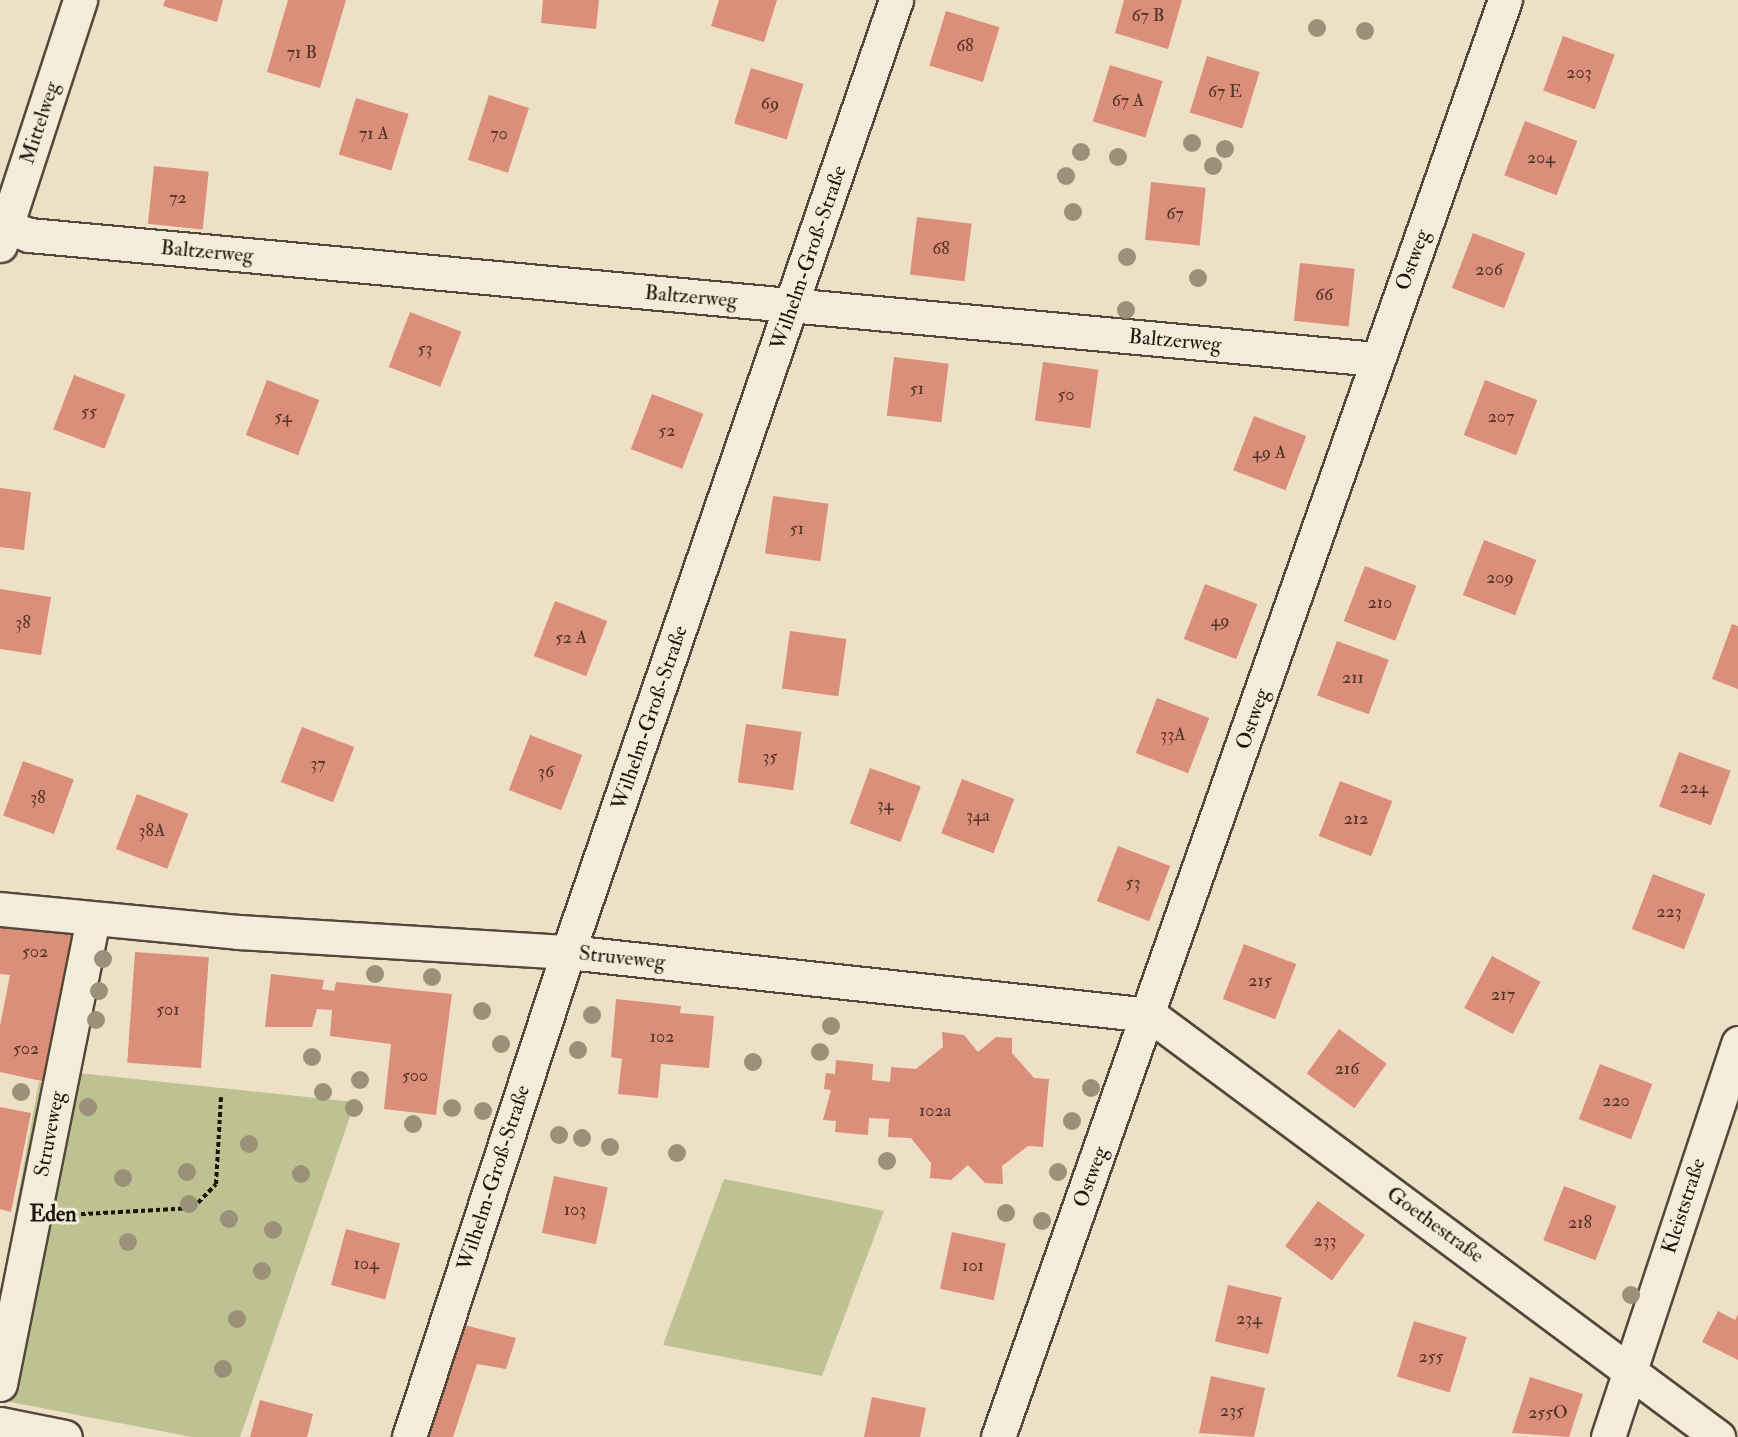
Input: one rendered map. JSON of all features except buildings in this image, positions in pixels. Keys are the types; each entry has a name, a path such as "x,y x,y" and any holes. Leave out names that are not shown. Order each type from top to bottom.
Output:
{"street":[{"name":"Mittelweg","path":"3,236 80,0"},
{"name":"Wilhelm-Groß-Straße","path":"409,1437 568,952 793,306 896,0"},
{"name":"Ostweg","path":"998,1437 1150,1015 1377,359 1505,0"},
{"name":"Baltzerweg","path":"3,236 41,236 1377,359"},
{"name":"Struveweg","path":"0,909 93,920 568,952 1150,1015"},
{"name":"Struveweg","path":"0,1384 93,920"},
{"name":"Goethestraße","path":"1150,1015 1630,1369 1718,1437"},
{"name":"Kleiststraße","path":"1608,1437 1738,1042"},
{"path":"0,1424 65,1437"}],"path":[{"path":"33,1216 193,1208 216,1184 221,1097"}],"green space":[{"path":"77,930 109,935 78,1073 355,1102 240,1437 192,1437 0,1400 0,1294 39,1082 47,1083"},
{"path":"724,1179 884,1211 822,1376 663,1345"}],"district":[{"name":"Eden","path":"53,1215"}]}
